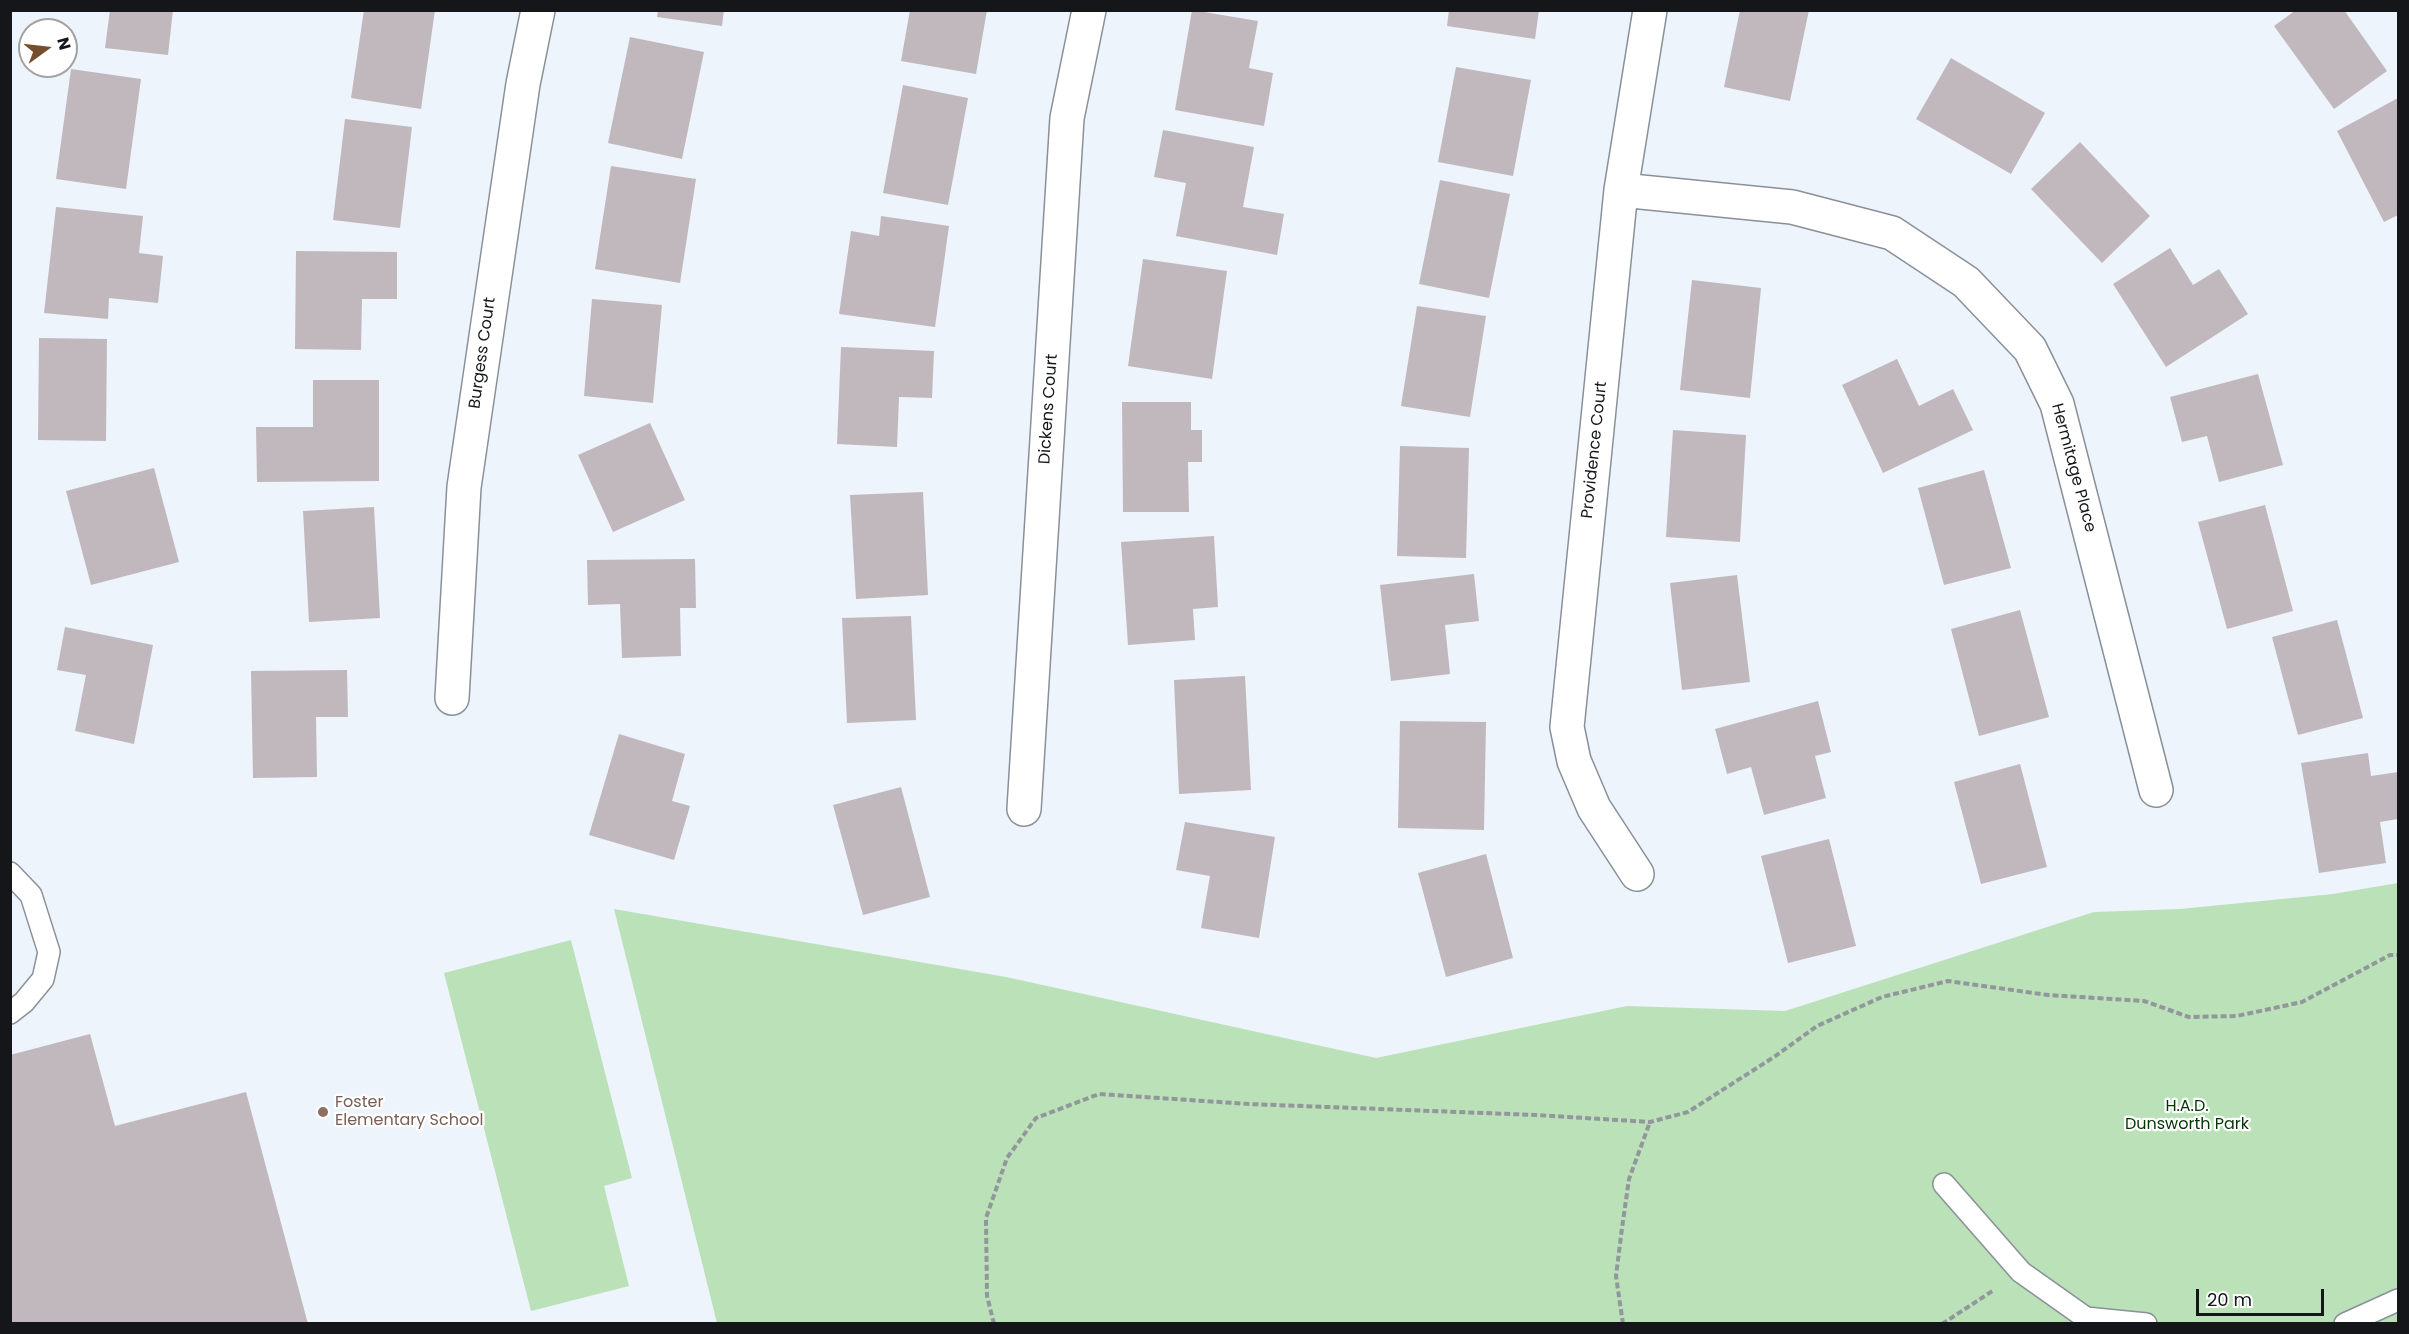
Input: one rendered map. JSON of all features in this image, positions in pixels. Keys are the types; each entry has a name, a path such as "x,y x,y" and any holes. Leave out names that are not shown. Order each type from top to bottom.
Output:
{"street":[{"name":"Burgess Court","path":"452,698 464,487 523,84 538,10"},
{"name":"Dickens Court","path":"1024,809 1067,118 1089,10"},
{"name":"Providence Court","path":"1637,874 1594,808 1574,761 1567,727 1621,190 1650,10"},
{"name":"Hermitage Place","path":"1621,190 1792,207 1892,233 1966,282 2030,349 2057,404 2156,790"}],"lane":[{"path":"10,873 31,895 50,952 43,979 24,1002 10,1013"},
{"path":"1944,1184 2021,1272 2086,1318 2146,1323"},
{"path":"2345,1323 2398,1300"}],"path":[{"path":"994,1323 987,1296 986,1218 1007,1158 1036,1118 1099,1094 1249,1104 1536,1115 1650,1122 1688,1112 1766,1063 1817,1026 1882,997 1948,981 2048,995 2144,1001 2190,1017 2237,1016 2302,1002 2390,955 2398,955"},
{"path":"1623,1323 1616,1276 1622,1228 1629,1179 1650,1122"},
{"path":"1941,1323 2021,1272"}],"green space":[{"name":"H.A.D. Dunsworth Park","path":"2398,883 2398,1323 717,1323 614,909 1006,977 1376,1058 1627,1006 1785,1011 2094,912 2180,909 2333,894"},
{"path":"571,940 632,1178 604,1186 629,1286 531,1311 444,973"}],"building":[{"path":"110,10 173,10 168,55 105,48"},
{"path":"364,10 435,10 421,109 351,98"},
{"path":"658,10 724,10 722,26 657,17"},
{"path":"910,10 987,10 976,74 901,61"},
{"path":"1192,10 1258,21 1249,68 1273,73 1264,126 1175,110"},
{"path":"1449,10 1539,10 1535,39 1447,26"},
{"path":"1740,10 1809,10 1790,101 1724,87"},
{"path":"2296,10 2344,10 2387,71 2334,109 2274,26"},
{"path":"630,37 704,52 682,159 608,143"},
{"path":"1951,58 2045,113 2011,174 1916,119"},
{"path":"1456,67 1531,80 1513,176 1438,162"},
{"path":"78,70 141,79 126,189 56,179 70,78 78,78"},
{"path":"903,85 968,98 948,205 883,193"},
{"path":"2398,98 2398,215 2384,222 2337,131"},
{"path":"345,119 412,127 400,228 333,220"},
{"path":"1163,130 1254,147 1243,207 1284,214 1277,255 1176,236 1186,183 1154,177"},
{"path":"2080,142 2150,216 2102,263 2031,189"},
{"path":"611,166 696,179 680,283 595,269"},
{"path":"1440,180 1510,194 1489,298 1419,284"},
{"path":"56,207 143,216 139,253 163,256 158,303 109,298 108,319 44,313"},
{"path":"881,216 949,226 935,327 839,314 851,231 879,236"},
{"path":"2170,248 2193,285 2219,269 2248,314 2166,367 2113,284"},
{"path":"296,251 397,252 397,299 362,299 361,350 295,349"},
{"path":"1143,259 1227,271 1212,379 1128,366"},
{"path":"1692,280 1761,288 1750,398 1680,390"},
{"path":"592,299 662,305 653,403 584,396"},
{"path":"1417,306 1486,316 1470,417 1401,406"},
{"path":"39,338 107,339 106,441 38,440"},
{"path":"841,347 934,351 932,398 899,397 897,447 837,444"},
{"path":"1897,359 1919,406 1953,389 1973,430 1883,473 1842,385"},
{"path":"2258,374 2283,465 2219,482 2207,436 2182,442 2170,397"},
{"path":"313,380 379,380 379,481 257,482 256,427 313,427"},
{"path":"1122,402 1191,402 1191,430 1202,430 1202,462 1188,462 1189,512 1123,512"},
{"path":"650,423 685,500 613,532 578,455"},
{"path":"1673,430 1746,435 1740,542 1666,537"},
{"path":"1400,446 1469,448 1466,558 1397,556"},
{"path":"154,468 179,562 91,585 66,491"},
{"path":"1984,470 2011,568 1944,585 1918,488"},
{"path":"923,492 928,595 856,599 850,495"},
{"path":"2265,505 2293,611 2227,629 2198,522"},
{"path":"374,507 380,618 309,622 303,511"},
{"path":"1214,536 1218,607 1193,609 1195,640 1128,645 1121,542"},
{"path":"695,559 696,608 680,608 681,656 622,658 620,604 588,605 587,560"},
{"path":"1474,574 1479,621 1445,625 1450,674 1391,681 1380,585"},
{"path":"1737,575 1750,682 1682,690 1670,583"},
{"path":"2020,610 2049,717 1979,736 1951,629"},
{"path":"911,616 916,720 847,723 842,618"},
{"path":"2337,620 2363,718 2298,735 2272,637"},
{"path":"65,627 153,645 134,744 75,731 86,675 57,670"},
{"path":"347,670 348,717 316,717 317,777 253,778 251,671"},
{"path":"1245,676 1251,790 1179,794 1174,680"},
{"path":"1818,701 1831,752 1815,756 1826,798 1764,815 1751,767 1727,774 1715,729"},
{"path":"1400,721 1486,722 1484,830 1398,828"},
{"path":"619,734 685,754 672,801 690,806 674,860 589,835"},
{"path":"2368,753 2371,776 2398,772 2398,819 2380,822 2386,863 2319,873 2301,763"},
{"path":"2020,764 2047,867 1981,884 1954,782"},
{"path":"901,787 930,897 863,915 833,805"},
{"path":"1185,822 1275,837 1259,938 1201,928 1210,876 1176,870"},
{"path":"1829,839 1856,946 1788,963 1761,856"},
{"path":"1486,854 1513,958 1446,977 1418,873"},
{"path":"90,1034 115,1126 246,1092 308,1324 10,1324 10,1055"}],"place":[{"name":"Foster Elementary School","path":"323,1112"}]}
